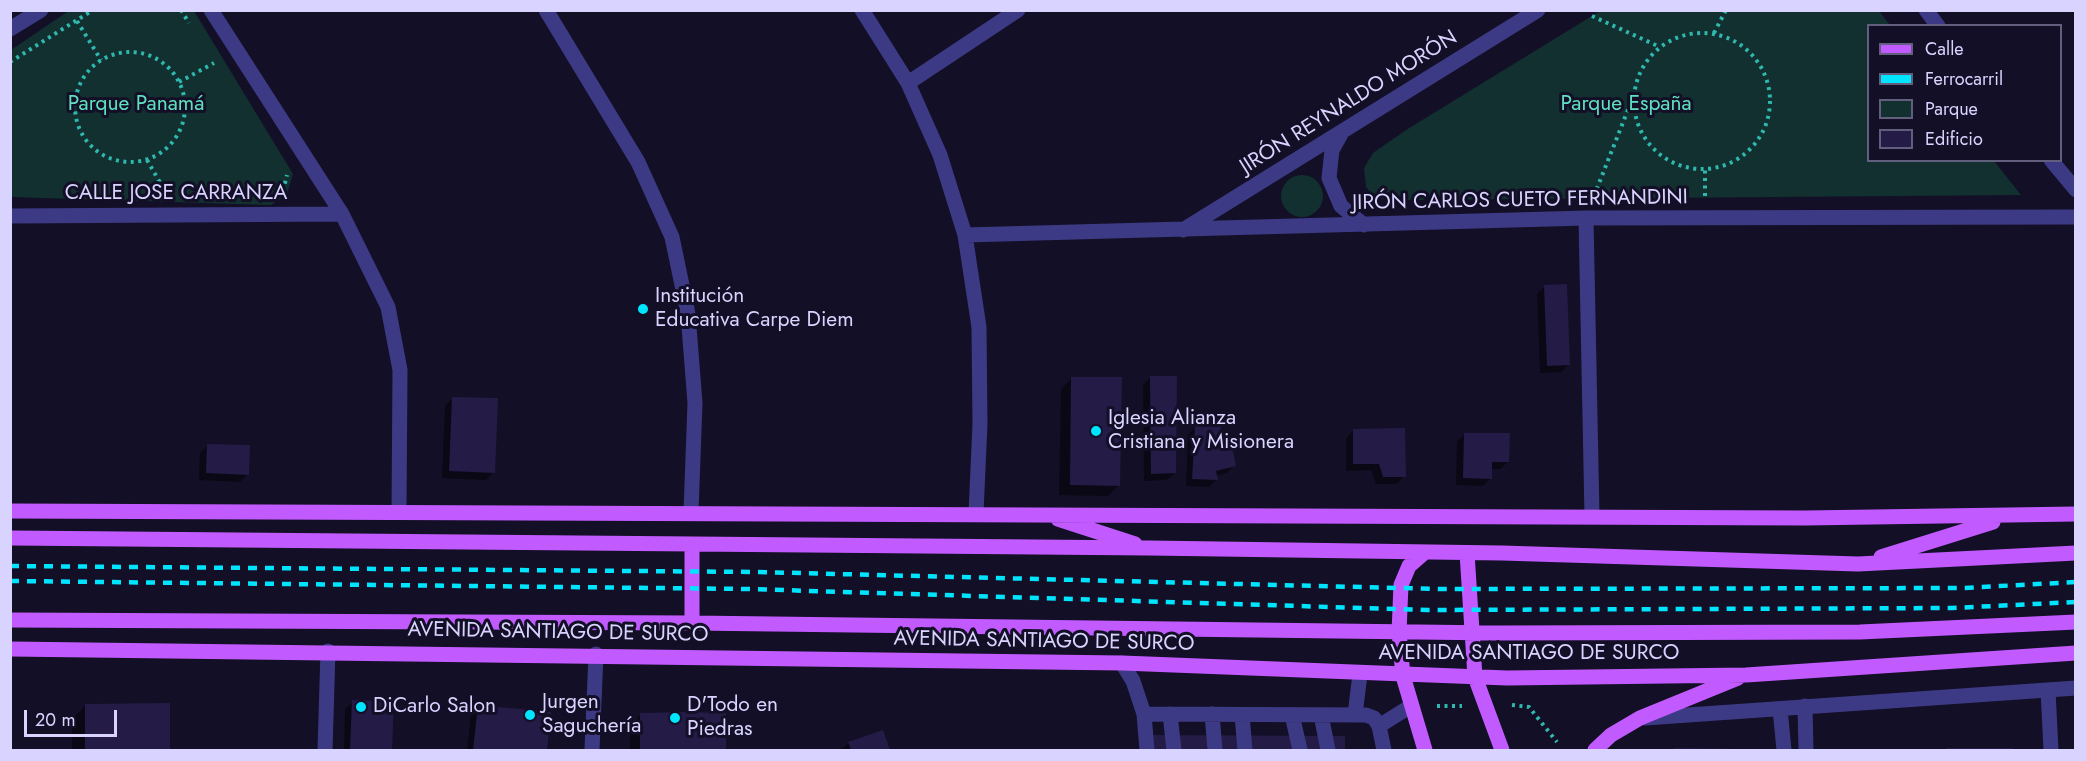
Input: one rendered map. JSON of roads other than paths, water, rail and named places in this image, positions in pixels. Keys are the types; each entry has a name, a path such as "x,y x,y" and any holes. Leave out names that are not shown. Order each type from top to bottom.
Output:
{"main road":[{"path":"10,511 1592,516 2076,514"},
{"path":"1043,514 1149,548"},
{"path":"1858,564 2010,516"},
{"path":"10,538 1149,548 1425,552 1858,564 2076,553"},
{"path":"692,545 692,623"},
{"path":"1425,552 1409,566 1401,585 1399,632 1404,676 1425,750"},
{"path":"1467,553 1470,632 1475,677 1502,750"},
{"name":"AVENIDA SANTIAGO DE SURCO","path":"10,620 692,623 1399,632 1860,632 2076,622"},
{"name":"AVENIDA SANTIAGO DE SURCO","path":"10,649 596,654 1122,663 1404,676 1475,677 1746,675 2076,653"},
{"path":"1595,750 1611,735 1640,718 1746,675"}],"street":[{"path":"10,29 41,10"},
{"path":"210,10 342,214 388,307 400,370 399,512"},
{"path":"546,10 638,162 672,237 688,314 694,392 691,512"},
{"path":"862,10 908,83 940,155 965,235 979,327 976,513"},
{"path":"908,83 1018,10"},
{"name":"JIRÓN REYNALDO MORÓN","path":"1183,231 1343,132 1518,16 1538,10"},
{"path":"1926,10 1936,24"},
{"path":"1343,132 1332,150 1329,178 1341,206 1364,225"},
{"path":"2053,162 2076,190"},
{"name":"CALLE JOSE CARRANZA","path":"10,216 342,214"},
{"path":"1586,218 1592,516"},
{"name":"JIRÓN CARLOS CUETO FERNANDINI","path":"965,235 1183,231 1586,218 2076,218"},
{"path":"325,750 328,651"},
{"path":"592,750 596,654"},
{"path":"1122,663 1132,681 1144,714 1147,750"},
{"path":"1355,715 1360,674"},
{"path":"1640,718 2076,688"},
{"path":"2048,690 2051,750"},
{"path":"1379,726 1411,706"},
{"path":"1805,706 1806,750"},
{"path":"1780,710 1784,750"},
{"path":"1144,714 1355,715 1374,718 1379,726 1384,750"},
{"path":"1170,714 1174,750"},
{"path":"1212,714 1215,750"},
{"path":"1242,715 1245,750"},
{"path":"1292,715 1300,750"},
{"path":"1321,715 1328,750"}],"railway":[{"path":"10,566 757,572 1439,589 1963,588 2076,582"},
{"path":"10,581 748,589 1428,610 1952,608 2076,602"}],"place":[{"name":"Institución Educativa Carpe Diem","path":"643,309"},
{"name":"Iglesia Alianza Cristiana y Misionera","path":"1096,431"},
{"name":"DiCarlo Salon","path":"361,707"},
{"name":"Jurgen Saguchería","path":"530,715"},
{"name":"D'Todo en Piedras","path":"675,718"}],"park label":[{"name":"Parque Panamá","path":"136,105"},
{"name":"Parque España","path":"1626,105"}]}
